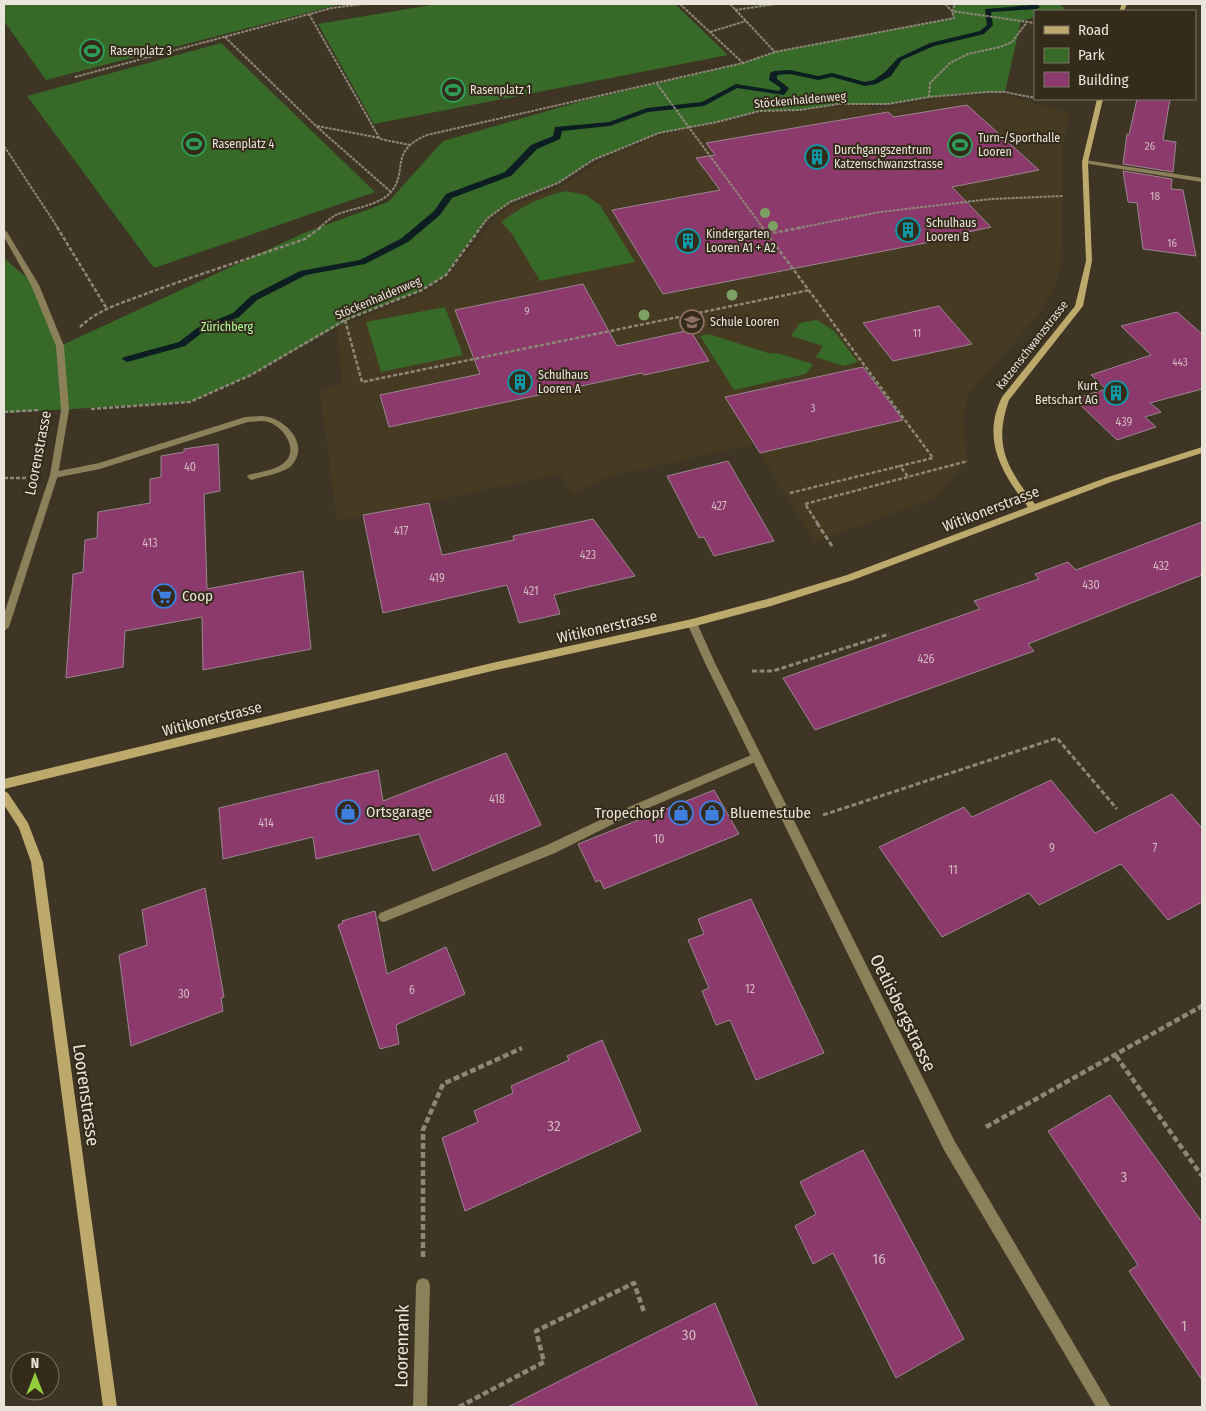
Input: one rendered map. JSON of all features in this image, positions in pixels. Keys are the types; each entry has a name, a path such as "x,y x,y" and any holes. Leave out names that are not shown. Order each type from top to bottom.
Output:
{"street":[{"name":"Katzenschwanzstrasse","path":"1033,508 1012,480 1004,464 996,427 998,415 1005,399 1079,306 1089,261 1085,162 1100,100"},
{"path":"1085,162 1202,180"},
{"name":"Loorenstrasse","path":"4,232 35,285 60,346 65,410 54,475 4,627"},
{"path":"54,475 100,466 248,420 268,420 282,426 293,439 295,454 288,465 251,477"},
{"name":"Witikonerstrasse","path":"4,784 482,669 692,623 771,602 850,578 1112,479 1202,450"},
{"name":"Oetlisbergstrasse","path":"692,623 756,757 949,1145 1104,1407"},
{"path":"384,917 551,849 621,815 756,757"},
{"name":"Loorenstrasse","path":"4,796 24,826 37,862 110,1407"},
{"name":"Loorenrank","path":"420,1407 423,1286"}],"path":[{"path":"75,77 332,8 363,4"},
{"path":"680,4 743,64"},
{"path":"730,4 775,52"},
{"path":"735,10 776,4"},
{"path":"4,146 48,211 107,309 170,285 305,239 336,214 378,200 391,192 396,182 400,156 410,145 427,135 743,64 775,52 954,18 952,11 945,4"},
{"path":"952,11 955,4"},
{"path":"952,11 1034,23"},
{"path":"309,14 380,138"},
{"path":"710,32 746,22"},
{"path":"930,97 930,83 950,63 968,54 1005,46 1012,42 1027,22"},
{"path":"225,37 316,126 391,192"},
{"path":"656,84 933,458 790,493"},
{"name":"Stöckenhaldenweg","path":"65,410 190,402 251,375 345,320 422,290 446,275 488,218 510,202 558,183 593,160 659,133 717,122 760,111 800,110 839,104 888,104 930,97 987,92 1005,92 1034,98"},
{"path":"316,126 410,145"},
{"path":"767,234 880,212 992,199 1064,196 1087,204"},
{"path":"345,320 362,382 810,290"},
{"path":"4,412 42,410"},
{"path":"832,546 805,504 968,461"},
{"path":"900,466 909,478"},
{"path":"4,478 29,478"},
{"path":"752,671 773,671 889,634"},
{"path":"823,815 1057,738 1117,809"},
{"path":"986,1127 1116,1056 1202,1006"},
{"path":"423,1286 423,1130 444,1084 522,1048"},
{"path":"1116,1056 1202,1176"},
{"path":"459,1407 544,1362 536,1330 634,1283 644,1312"}],"shaded area":[{"name":"Schule Looren","path":"990,94 1006,95 1066,112 1069,115 1062,150 1061,265 1054,288 1038,316 969,393 963,417 966,462 935,498 815,542 754,444 599,479 600,481 572,494 561,474 337,521 320,391 342,383 337,327 421,294 445,280 496,217 509,207 562,186 599,162 632,147 676,132 768,112 797,112 853,105 871,106 873,110 950,96 954,99"}],"green space":[{"name":"Rasenplatz 3","path":"4,4 341,4 46,80 4,21"},
{"name":"Rasenplatz 1","path":"437,4 675,4 728,55 374,124 318,24"},
{"name":"Zürichberg","path":"955,4 1060,4 1065,9 1034,10 1034,17 1021,21 1005,92 962,93 888,104 839,104 800,110 760,111 717,122 659,133 593,160 558,183 510,202 488,218 446,275 422,290 357,315 251,375 190,402 4,413 4,258 35,285 60,346 304,233 388,202 443,141 582,101 743,63 775,52 954,18 952,11"},
{"name":"Rasenplatz 4","path":"221,43 375,192 154,268 27,96"},
{"path":"566,191 586,195 600,205 635,262 540,281 512,234 501,222 516,211 532,203"},
{"path":"445,307 463,355 381,372 366,322"},
{"path":"817,320 834,331 858,362 843,366 816,357 823,346 791,336 800,323"},
{"path":"709,334 768,353 780,354 813,364 806,374 734,390 700,336"}],"building":[{"path":"1137,100 1170,100 1163,140 1176,142 1173,172 1123,164 1127,134 1129,135"},
{"path":"967,105 1039,170 952,187 991,227 959,234 961,236 663,294 612,210 720,190 696,158 715,155 706,143 888,112 894,117"},
{"path":"1123,171 1172,179 1171,189 1183,190 1196,256 1143,249 1137,203 1128,202"},
{"path":"583,284 617,346 690,330 709,361 644,375 642,373 389,427 380,395 480,374 455,310"},
{"path":"939,306 972,344 893,361 863,323"},
{"path":"1177,312 1202,334 1202,389 1150,403 1161,412 1145,417 1156,427 1117,440 1074,399 1106,389 1091,375 1151,355 1121,326"},
{"path":"863,367 903,420 760,453 725,397"},
{"path":"218,444 220,491 204,494 207,589 303,571 311,649 203,670 202,617 125,631 123,667 66,678 73,574 83,572 85,540 97,538 98,512 150,503 150,479 161,477 161,456 184,452 184,449"},
{"path":"728,461 774,541 714,556 704,537 699,538 667,476"},
{"path":"429,503 442,555 514,540 513,536 593,519 635,576 554,595 560,614 519,623 507,585 383,613 363,515"},
{"path":"1202,522 1202,575 1028,644 1034,651 815,730 783,678 980,609 974,601 1039,579 1035,574 1068,562 1076,570"},
{"path":"506,753 541,825 433,871 419,834 316,859 313,837 223,859 219,808 378,770 383,801"},
{"path":"1051,780 1095,833 1172,794 1202,828 1202,902 1168,920 1121,864 1039,905 1029,893 942,937 879,847 964,807 972,817"},
{"path":"714,790 739,834 604,889 600,880 596,882 578,844"},
{"path":"205,888 224,997 221,998 223,1011 131,1046 119,955 147,945 142,910"},
{"path":"751,899 824,1053 756,1080 730,1020 716,1025 702,991 709,988 688,940 704,934 698,919"},
{"path":"375,911 387,974 446,947 465,994 396,1025 399,1044 380,1049 338,925 343,923 342,921"},
{"path":"602,1040 641,1131 465,1211 442,1138 478,1122 474,1111 513,1093 511,1086 569,1060 567,1056"},
{"path":"1110,1095 1202,1222 1202,1380 1129,1271 1138,1265 1048,1131"},
{"path":"863,1150 964,1339 896,1378 833,1253 813,1264 795,1226 816,1214 800,1182"},
{"path":"715,1303 758,1407 508,1407 585,1368"}],"waterway":[{"path":"127,359 182,344 200,330 236,315 254,298 303,273 362,262 405,240 437,213 449,196 508,174 534,147 557,137 558,129 610,124 647,110 704,104 736,86 781,93 785,88 773,80 774,73 790,72 818,78 832,75 865,84 876,82 888,74 900,59 932,44 982,33 990,25 987,10 1037,7 1033,4"}],"place":[{"name":"Rasenplatz 3","path":"92,51"},
{"name":"Rasenplatz 1","path":"453,90"},
{"name":"Rasenplatz 4","path":"194,144"},
{"name":"Turn-/Sporthalle Looren","path":"960,145"},
{"name":"Durchgangszentrum Katzenschwanzstrasse","path":"817,157"},
{"name":"Schulhaus Looren B","path":"908,230"},
{"name":"Kindergarten Looren A1 + A2","path":"688,241"},
{"name":"Schule Looren","path":"692,322"},
{"name":"Schulhaus Looren A","path":"520,382"},
{"name":"Kurt Betschart AG","path":"1116,393"},
{"name":"Coop","path":"164,596"},
{"name":"Ortsgarage","path":"348,812"},
{"name":"Tropechopf","path":"681,813"},
{"name":"Bluemestube","path":"712,813"}]}
